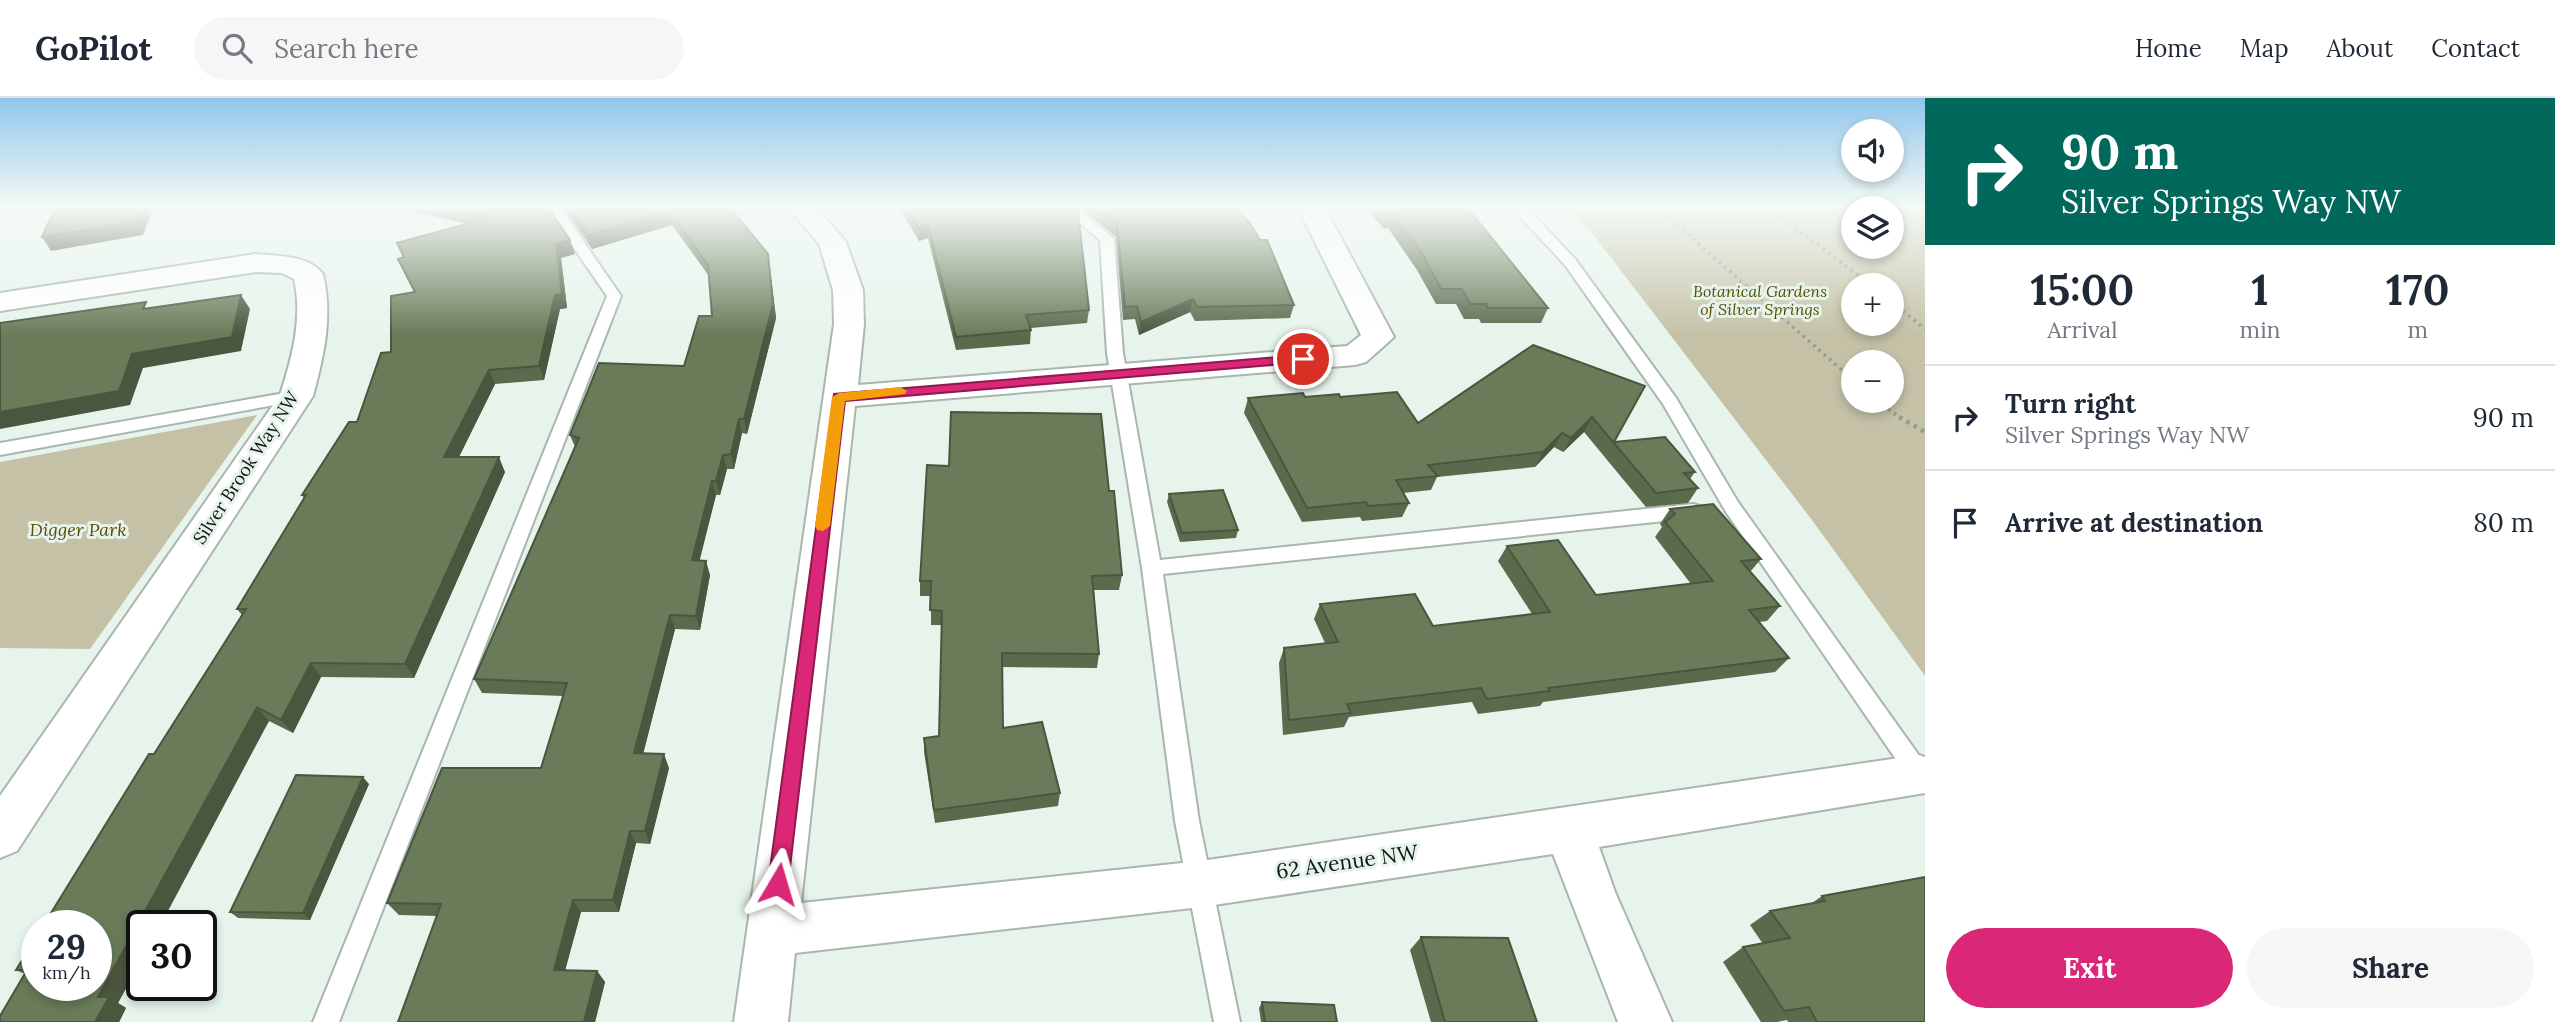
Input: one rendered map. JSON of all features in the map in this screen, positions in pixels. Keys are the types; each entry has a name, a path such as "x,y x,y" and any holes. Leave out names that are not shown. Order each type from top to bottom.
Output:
{"street":[{"path":"761,1022 849,324 848,290 834,249"},
{"path":"839,397 1119,372 1355,355 1378,337 1333,249"},
{"name":"Silver Brook Way NW","path":"0,302 256,263 287,265 308,274 314,293 315,313 311,345 296,396 0,836"},
{"name":"62 Avenue NW","path":"773,931 1201,884 1922,779"},
{"path":"1569,830 1591,894 1645,1022"}],"lane":[{"path":"326,1022 614,296 582,249"},
{"path":"1108,249 1119,372 1152,568 1187,821 1227,1022"},
{"path":"1556,249 1578,273 1670,402 1732,507 1922,779"},
{"path":"0,449 296,396"},
{"path":"1152,568 1732,507"}],"path":[{"path":"1705,249 1841,369"},
{"path":"1824,249 1855,273"},
{"path":"1904,312 1925,329"},
{"path":"1893,413 1925,432"},
{"path":"1913,425 1925,426"}],"green space":[{"name":"Botanical Gardens of Silver Springs","path":"1604,249 1841,249 1841,259 1904,259 1904,249 1925,249 1925,676 1812,520"},
{"name":"Digger Park","path":"257,415 90,649 0,648 0,462"}],"building":[{"path":"400,249 557,249 562,294 555,295 539,366 489,370 444,457 499,457 405,664 311,663 281,720 257,707 146,910 126,910 126,946 112,971 112,910 53,910 149,754 154,754 246,609 237,609 306,495 302,495 349,422 357,422 381,353 391,352 391,296 415,292 398,259 404,257"},
{"path":"697,249 764,249 768,254 773,304 744,419 739,419 731,454 723,455 716,481 712,481 692,560 706,561 696,616 670,615 634,753 664,754 645,831 630,831 613,900 573,900 554,970 597,971 584,1022 398,1022 441,904 387,903 442,768 541,768 567,683 474,679 579,438 570,435 599,363 684,366 699,316 712,316 708,265"},
{"path":"934,249 1082,249 1089,310 1026,315 1031,330 956,337"},
{"path":"1119,249 1271,249 1294,305 1197,307 1193,299 1141,322 1137,306 1125,307"},
{"path":"1419,249 1501,249 1548,308 1488,308 1486,304 1470,304 1462,289 1441,289"},
{"path":"241,295 232,337 132,354 119,391 0,412 0,323 146,302 143,309"},
{"path":"1533,345 1645,386 1614,442 1665,437 1695,472 1684,473 1698,488 1656,493 1592,417 1571,438 1562,433 1543,452 1428,465 1438,476 1396,480 1409,503 1368,506 1366,502 1307,508 1248,398 1303,393 1305,397 1339,394 1340,397 1397,392 1418,423"},
{"path":"951,412 1101,414 1109,491 1114,491 1122,575 1092,576 1099,654 1002,653 1003,728 1042,722 1060,793 934,810 924,738 939,736 942,611 930,610 931,581 920,581 927,465 949,466"},
{"path":"1223,490 1238,530 1182,533 1169,494"},
{"path":"1713,504 1761,559 1741,561 1780,606 1749,610 1789,658 1548,688 1550,691 1487,699 1481,688 1347,704 1351,713 1289,720 1284,648 1338,642 1320,604 1415,594 1433,626 1550,612 1507,546 1558,540 1596,595 1713,581 1665,522 1675,514 1670,509"},
{"path":"296,775 363,777 303,913 230,912"},
{"path":"1925,877 1925,1022 1817,1022 1809,1007 1784,1011 1743,947 1790,938 1770,911 1825,901 1822,896"},
{"path":"1421,937 1508,938 1537,1022 1445,1022"},
{"path":"21,980 21,1001 107,1001 95,1022 0,1022 0,1016"},
{"path":"1262,1002 1334,1005 1337,1022 1265,1022"}],"slow traffic":[{"path":"823,526 839,397 900,391"}],"route":[{"path":"778,884 839,397 1303,359"}]}
